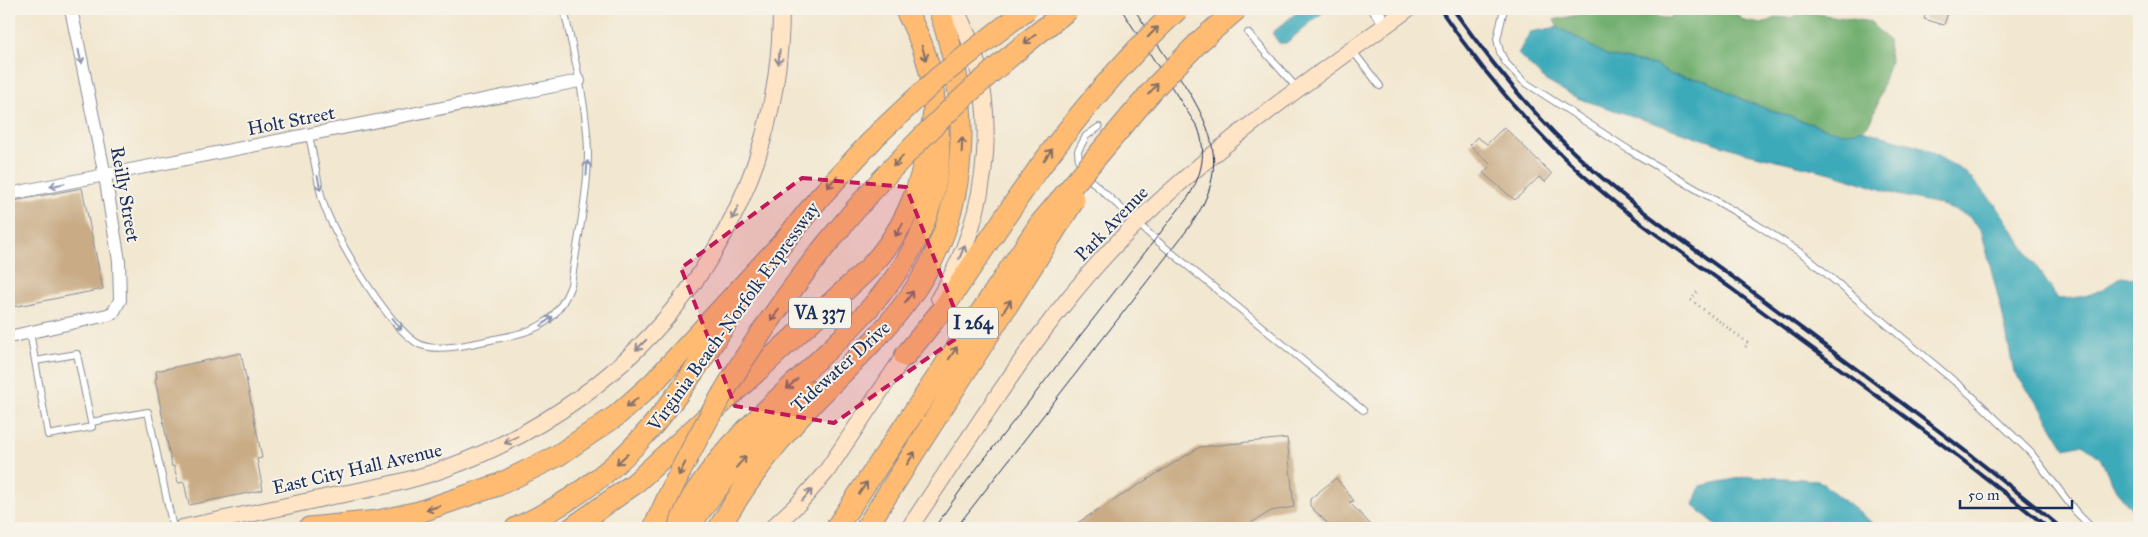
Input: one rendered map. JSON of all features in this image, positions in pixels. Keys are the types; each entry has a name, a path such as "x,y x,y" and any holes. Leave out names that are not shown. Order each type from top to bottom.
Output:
{"highway":[{"name":"Tidewater Drive","path":"906,9 919,36 935,100"},
{"name":"Tidewater Drive","path":"838,363 879,334 909,297 934,256 957,189 962,140 960,95 952,51 939,9"},
{"name":"Virginia Beach-Norfolk Expressway","path":"516,528 550,511 595,481 639,442 678,396 748,289 784,240 838,176 878,134 939,77 1027,9"},
{"path":"654,528 689,456 737,372 782,303 834,235 886,174 943,116 1006,59 1069,9"},
{"path":"905,356 942,310 1059,139 1094,96 1136,50 1178,9"},
{"name":"I 264","path":"836,528 1040,224 1121,126 1176,65 1237,9"},
{"name":"VA 337","path":"572,528 634,484 882,255 900,228 917,194 924,168 935,100"},
{"path":"866,528 1121,126"},
{"path":"309,528 378,521 419,512 498,485 557,456 616,416 653,383 784,240"},
{"name":"VA 337","path":"719,528 746,484 809,407 838,363"}],"main road":[{"name":"East City Hall Avenue","path":"182,528 380,486 442,470 492,451 536,427 575,402 604,379 644,342 682,298 721,239 750,182 773,104 780,54 781,9"},
{"path":"772,528 800,502 826,472 905,356 961,258 971,228 982,179 985,131 981,86 973,51 955,9"},
{"name":"Park Avenue","path":"908,528 1057,314 1103,259 1137,223 1213,153 1408,9"},
{"name":"Tidewater Drive","path":"690,528 721,485 760,440 838,363 868,313 906,262 920,232 931,201 937,170 939,128 935,100"},
{"name":"Tidewater Drive","path":"672,528 707,474 737,438 838,363"}],"street":[{"name":"Reilly Street","path":"9,336 107,315 118,306 120,300 119,261 105,176 71,9"},
{"path":"1375,9 1386,25"},
{"name":"Holt Street","path":"9,194 580,82"}],"lane":[{"path":"309,136 322,200 330,220 342,243 374,293 403,331 422,345 435,348 522,334 544,324 556,313 565,300 571,285 586,186 588,153 586,120 580,82 564,9"},
{"path":"1504,9 1497,39 1500,52 1506,63 1523,81 1629,150 1756,224 1804,255 1972,396 2031,453 2076,512 2092,528"},
{"path":"1248,32 1298,89"},
{"path":"1352,50 1380,86"},
{"path":"1099,127 1086,136 1078,151 1079,161 1087,176 1137,223 1363,410"},
{"path":"35,362 78,354 92,427 48,435 35,362 36,331"},
{"path":"92,422 148,412 173,528"}],"path":[{"path":"1697,292 1691,300 1748,343 1744,349"}],"highlighted area":[{"path":"802,178 906,187 964,333 834,423 735,406 681,268"}],"green space":[{"path":"1605,9 1651,9 1659,17 1670,18 1681,9 1731,9 1744,21 1762,24 1778,17 1790,18 1805,12 1871,22 1888,40 1890,61 1872,120 1862,130 1842,133 1748,102 1707,81 1672,75 1655,65 1608,56 1558,27 1554,20"}],"water":[{"path":"1301,9 1327,9 1286,43 1279,43 1272,33"},
{"path":"1558,27 1608,56 1655,65 1672,75 1707,81 1748,102 1817,126 1842,133 1862,130 1922,147 1965,172 1996,205 2058,299 2092,294 2122,276 2134,278 2139,276 2139,518 2116,490 2100,458 2083,444 2065,448 2041,408 2014,372 2002,312 1981,229 1968,216 1939,204 1898,195 1835,174 1743,152 1577,98 1546,81 1518,54 1530,32"},
{"path":"1749,476 1818,480 1879,528 1720,528 1693,505 1700,486"}],"building":[{"path":"1927,9 1949,9 1944,25 1924,19"},
{"path":"1504,127 1552,174 1545,182 1539,177 1515,200 1483,173 1491,165 1470,145 1477,137 1487,144"},
{"path":"82,188 103,289 13,307 11,297 9,297 9,202"},
{"path":"241,353 262,458 257,459 263,490 189,505 184,482 178,483 174,466 172,467 155,378 157,378 156,371"},
{"path":"1287,438 1294,507 1271,511 1243,528 1069,528 1200,447"},
{"path":"1336,478 1354,501 1349,502 1374,528 1332,528 1310,506 1310,499"}],"tram line":[{"path":"934,528 967,481 1189,196 1200,171 1203,154 1198,128 1121,9"},
{"path":"956,528 1187,230 1201,208 1210,188 1213,150 1208,131 1190,93 1134,9"}],"railway":[{"path":"1440,9 1489,76 1525,118 1602,191 1657,235 1931,436 2048,528"},
{"path":"1453,9 1518,94 1573,152 1610,184 1662,226 1940,432 2061,528"}]}
